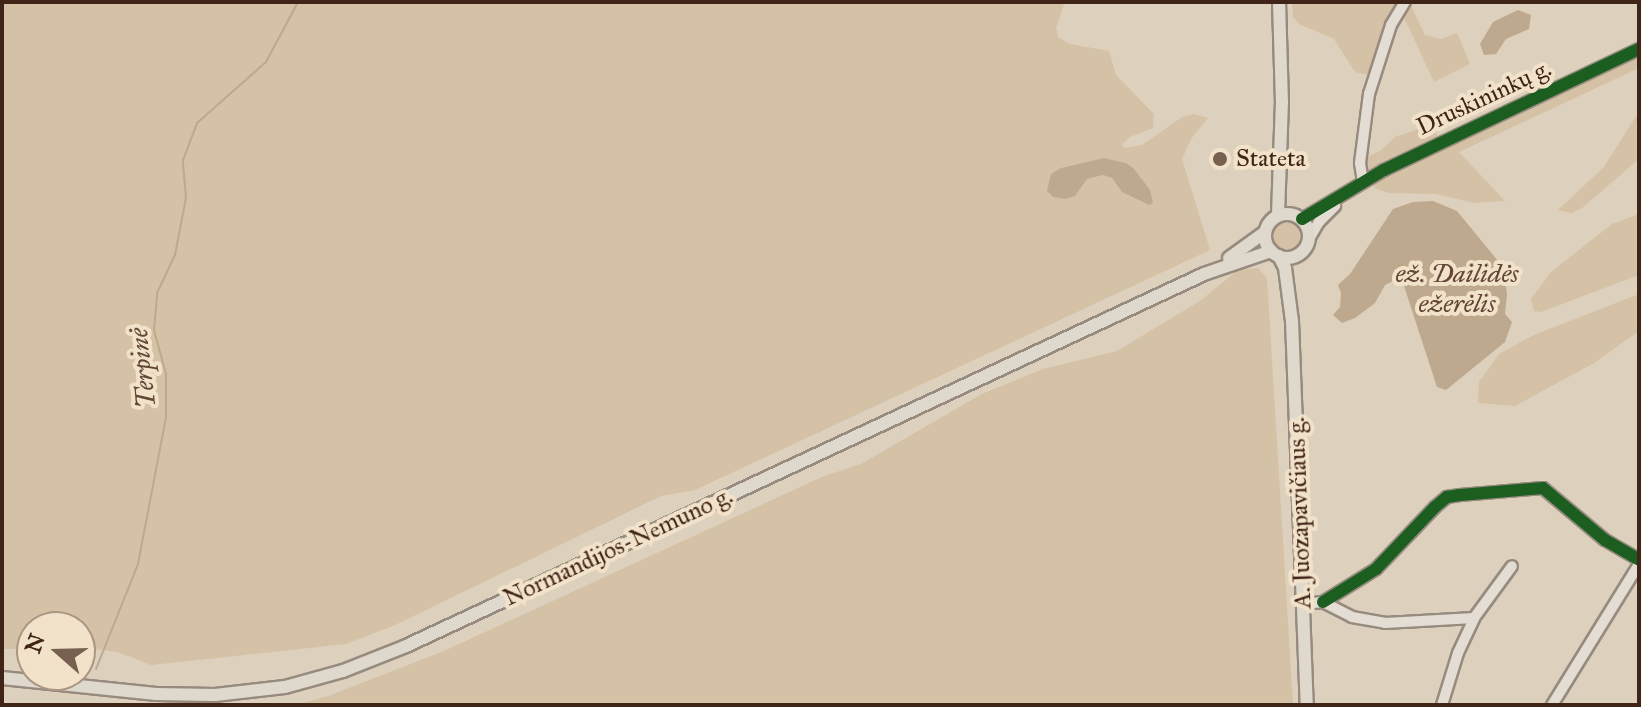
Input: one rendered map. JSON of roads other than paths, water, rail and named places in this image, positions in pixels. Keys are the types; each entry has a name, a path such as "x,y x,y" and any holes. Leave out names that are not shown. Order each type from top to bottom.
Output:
{"main road":[{"path":"1279,2 1288,202 1309,239 1296,256 1275,254 1265,232 1278,215 1282,103"},
{"path":"1278,215 1298,217"},
{"name":"Normandijos-Nemuno g.","path":"1204,274 1265,232"},
{"name":"Normandijos-Nemuno g.","path":"2,678 156,699 250,693 314,680 375,660 1204,274 1275,254"},
{"name":"A. Juozapavičiaus g.","path":"1275,254 1285,268 1292,321 1307,705"},
{"name":"A. Juozapavičiaus g.","path":"1292,321 1296,256"}],"street":[{"path":"1363,182 1360,163 1369,94 1391,25 1405,2"},
{"name":"Druskininkų g.","path":"1351,191 1363,182 1639,49"},
{"path":"1298,217 1351,191"},
{"path":"1309,239 1319,222 1351,191"},
{"path":"1304,604 1323,602 1376,569 1447,497 1543,488 1605,540 1639,562 1552,705"},
{"path":"1442,705 1458,653 1474,618 1512,566"},
{"path":"1323,602 1352,617 1385,623 1474,618"}],"water":[{"path":"1518,10 1531,15 1529,29 1506,39 1496,54 1484,55 1480,44 1493,22"},
{"path":"1104,158 1126,163 1134,169 1150,190 1153,203 1149,205 1122,192 1112,178 1103,175 1087,179 1075,196 1065,199 1053,197 1047,191 1051,174 1061,168"},
{"name":"ež. Dailidės ežerėlis","path":"1433,201 1457,211 1503,267 1507,294 1505,314 1512,322 1505,342 1446,390 1437,387 1403,283 1393,281 1385,285 1375,303 1355,318 1342,323 1333,315 1340,307 1338,285 1350,274 1393,209 1413,202"}],"waterway":[{"name":"Terpinė","path":"96,669 138,564 166,417 166,374 154,330 157,293 175,255 186,198 183,160 197,123 266,62 298,2"}],"place":[{"name":"Stateta","path":"1220,159"}]}
